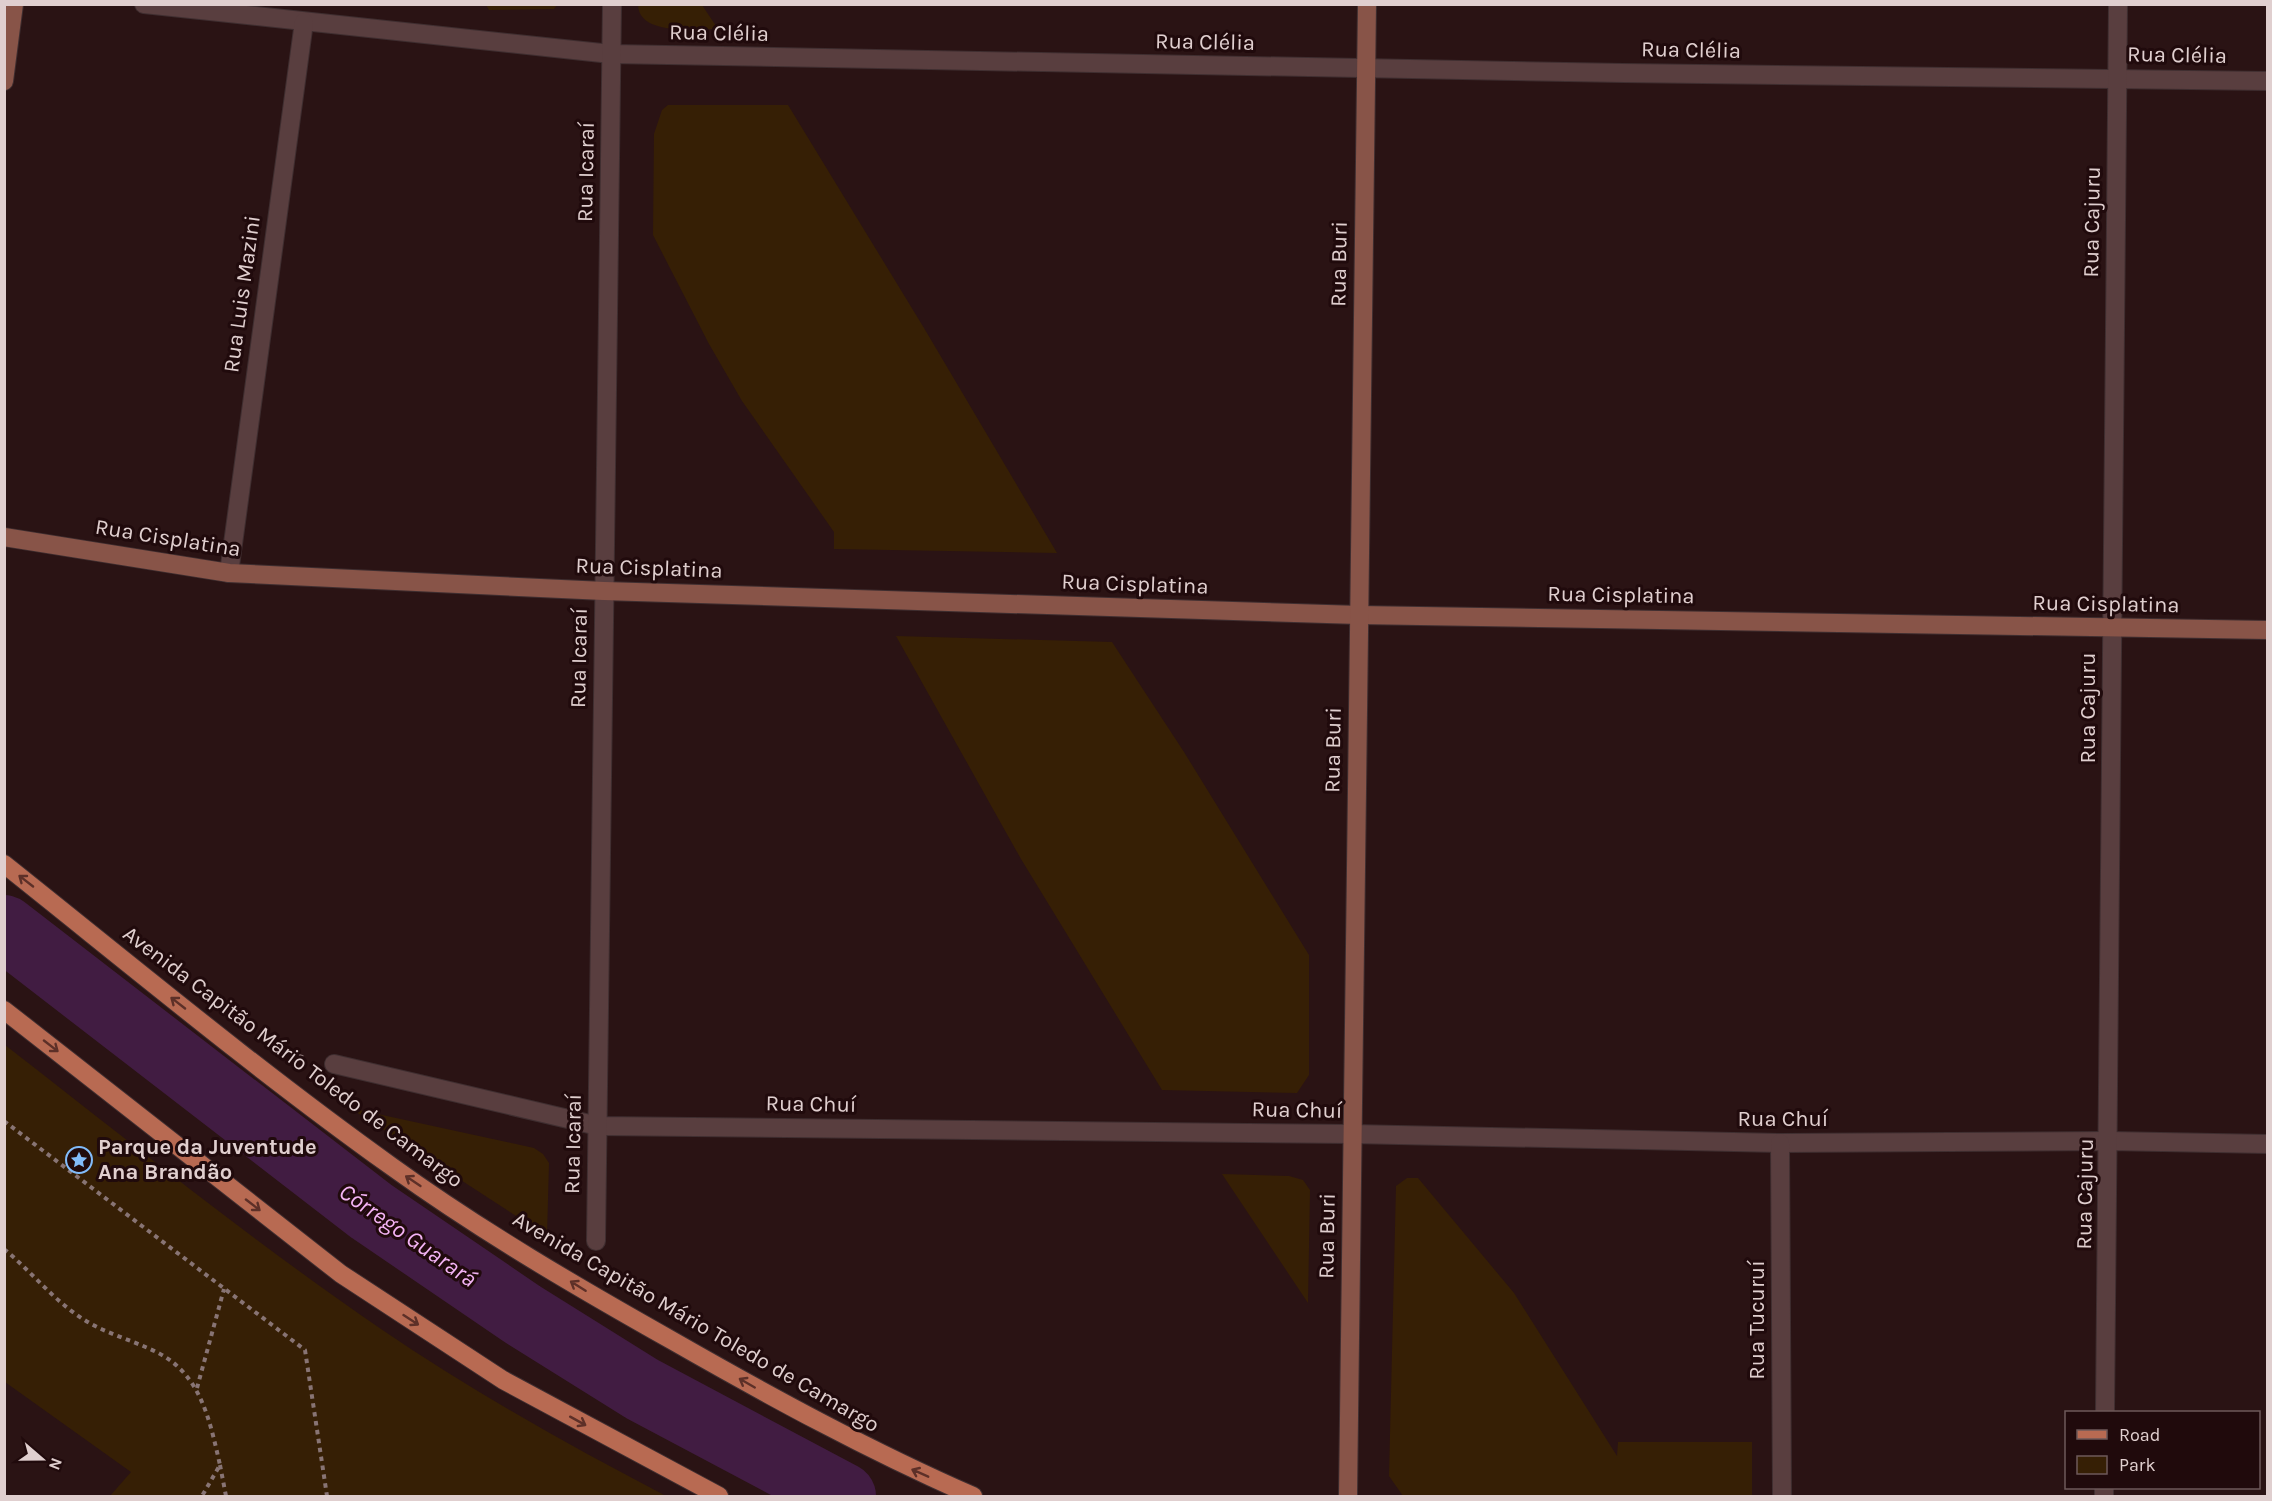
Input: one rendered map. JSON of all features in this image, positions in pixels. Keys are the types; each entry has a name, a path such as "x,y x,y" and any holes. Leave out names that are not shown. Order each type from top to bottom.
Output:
{"main road":[{"name":"Avenida Capitão Mário Toledo de Camargo","path":"4,864 224,1039 372,1152 489,1232 596,1298 777,1400 907,1468 973,1497"},
{"path":"4,1010 341,1274 503,1380 719,1497"}],"street":[{"path":"4,81 14,4"},
{"name":"Rua Clélia","path":"144,4 611,54 1366,69 2268,81"},
{"name":"Rua Icaraí","path":"596,1241 612,4"},
{"name":"Rua Buri","path":"1348,1497 1367,4"},
{"name":"Rua Cajuru","path":"2105,1411 2118,4"},
{"name":"Rua Luis Mazini","path":"229,573 304,21"},
{"name":"Rua Cisplatina","path":"4,537 229,573 604,591 1359,615 2268,630"},
{"name":"Rua Chuí","path":"334,1064 598,1126 1352,1134 1780,1143 2109,1141 2268,1144"},
{"name":"Rua Tucuruí","path":"1780,1143 1782,1497"}],"path":[{"path":"4,1121 305,1350 327,1497"},
{"path":"4,1249 49,1292 83,1319 178,1365 196,1389 208,1415 226,1497"},
{"path":"196,1389 225,1288"},
{"path":"202,1497 220,1465"}],"green space":[{"path":"486,5 557,5 554,9 489,10"},
{"path":"638,5 702,5 718,29 684,30 658,26 648,22 641,15"},
{"path":"668,105 788,105 924,328 1057,553 834,549 834,532 742,401 709,344 653,235 654,134 662,110"},
{"path":"896,636 1112,642 1184,752 1309,955 1309,1075 1297,1093 1162,1090 1021,859"},
{"name":"Parque da Juventude Ana Brandão","path":"5,1045 238,1225 381,1329 521,1417 666,1496 110,1496 131,1472 5,1382"},
{"path":"350,1108 534,1148 543,1154 549,1163 547,1236"},
{"path":"1222,1174 1289,1176 1303,1180 1310,1190 1308,1303"},
{"path":"1407,1178 1418,1178 1514,1293 1617,1456 1618,1442 1752,1442 1752,1496 1403,1496 1389,1476 1396,1186"}],"waterway":[{"name":"Córrego Guarará","path":"4,928 371,1211 522,1314 642,1389 843,1496"}],"place":[{"name":"Parque da Juventude Ana Brandão","path":"79,1160"}]}
